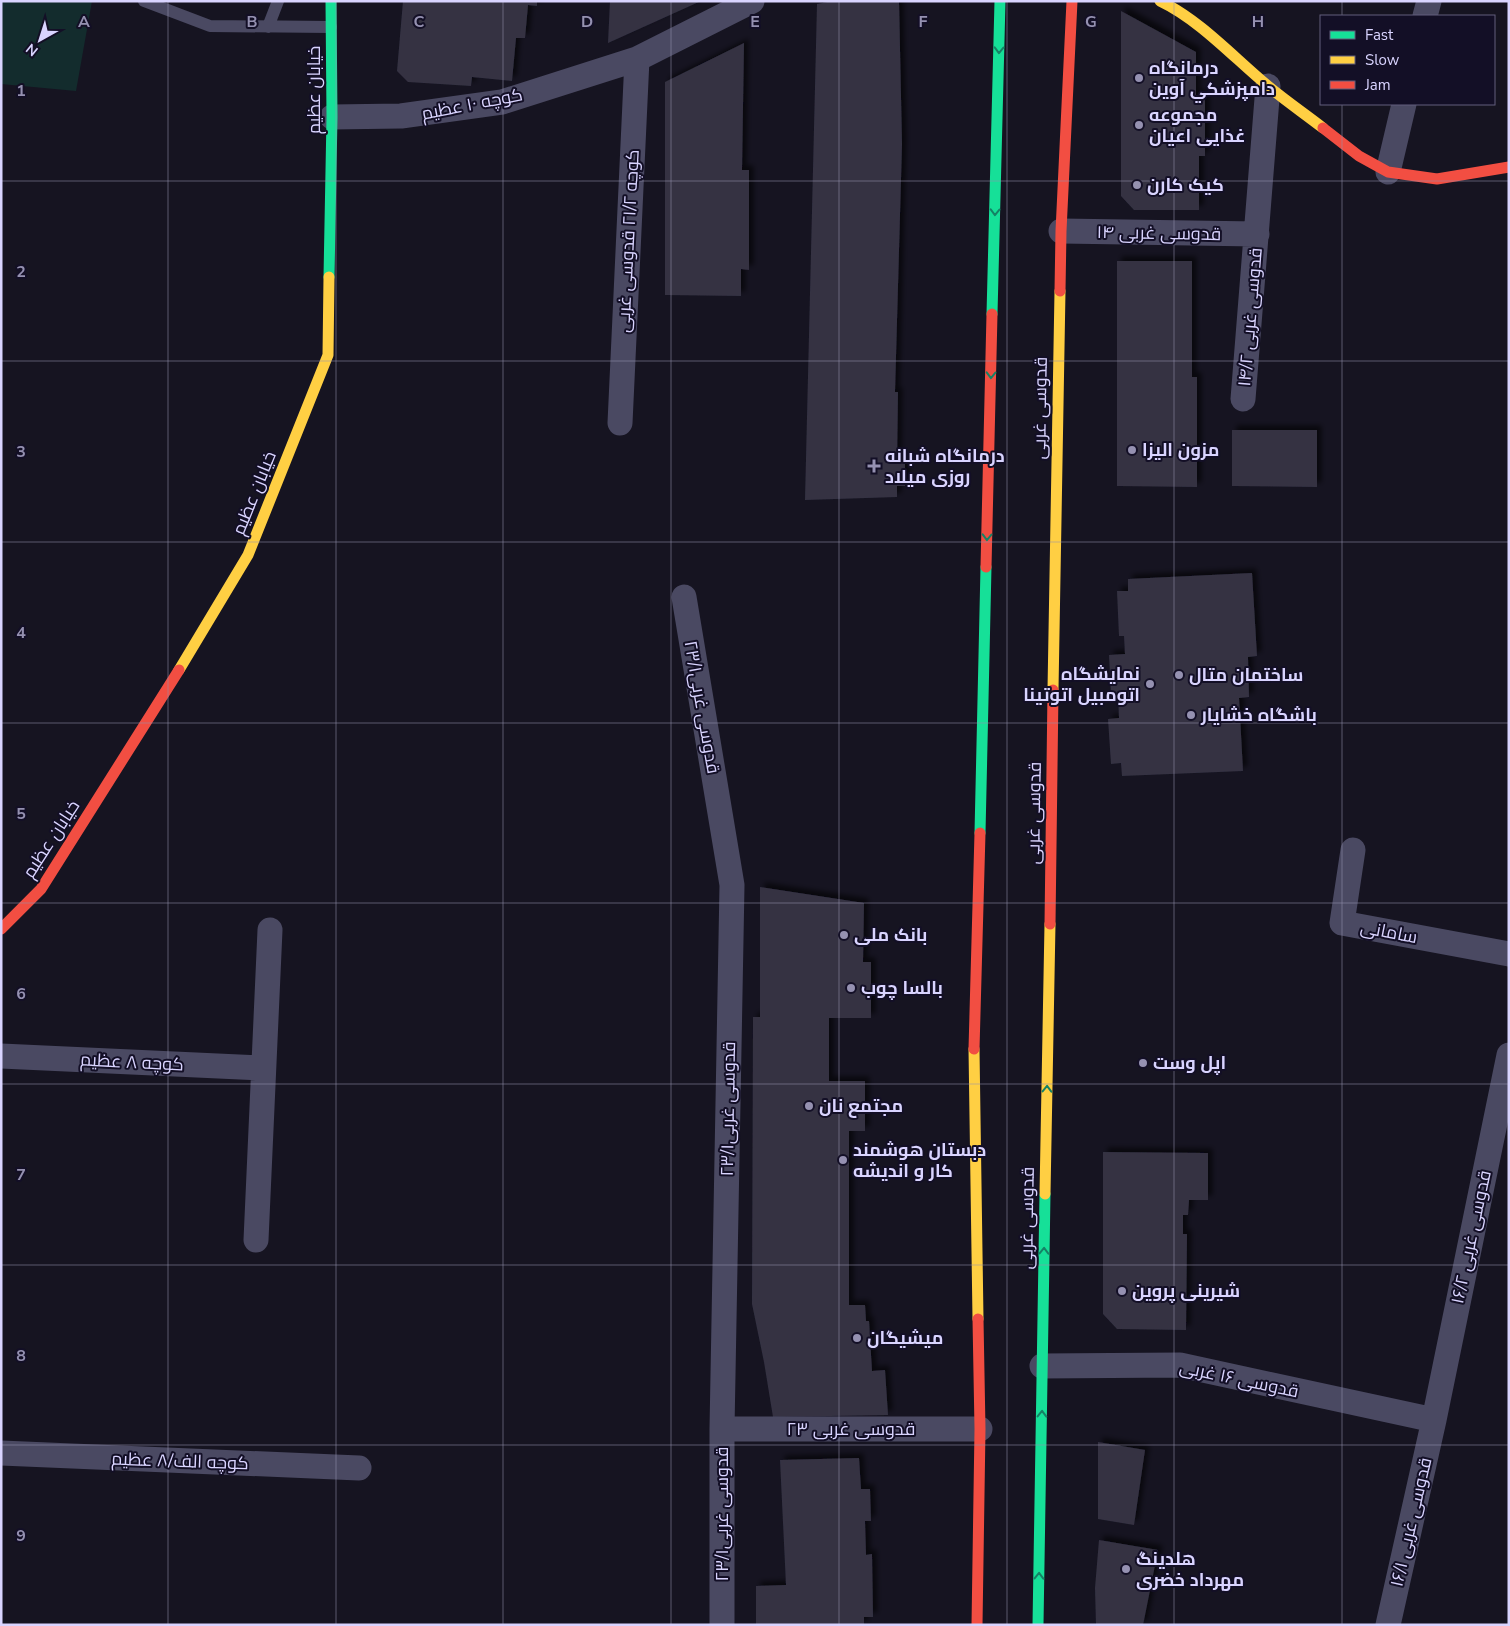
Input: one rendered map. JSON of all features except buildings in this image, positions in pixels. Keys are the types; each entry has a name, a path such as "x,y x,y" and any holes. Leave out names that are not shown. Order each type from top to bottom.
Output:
{"main road":[{"name":"خیابان عظیم","path":"1,929 41,889 159,704 248,555 328,354 332,117 331,1"},
{"path":"977,1625 980,1429 974,1047 1000,1"},
{"name":"قدوسی غربی","path":"1038,1625 1061,231 1072,1"},
{"path":"1160,1 1173,7 1217,40 1268,86 1359,156 1388,172 1437,179 1509,168"}],"street":[{"name":"کوچه ۱۰ عظیم","path":"332,117 401,116 502,102 637,59 752,1"},
{"path":"1425,15 1429,1"},
{"name":"کوچه ۲۱/۲ قدوسی غربی","path":"620,423 637,59"},
{"name":"۱۴/۲ قدوسی غربی","path":"1243,400 1268,86"},
{"path":"1388,172 1404,105"},
{"name":"۱۴ قدوسی غربی","path":"1061,231 1257,234"},
{"name":"قدوسی غربی۲۳/۱","path":"684,597 732,884 722,1430 722,1625"},
{"name":"سامانی","path":"1353,850 1342,923 1509,954"},
{"path":"256,1240 270,930"},
{"name":"۱۶/۲ قدوسی غربی","path":"1434,1420 1509,1055"},
{"name":"کوچه ۸ عظیم","path":"1,1056 263,1068"},
{"name":"قدوسی ۱۶ غربی","path":"1042,1366 1180,1365 1434,1420"},
{"name":"۱۶/۱ قدوسی غربی","path":"1388,1625 1434,1420"},
{"name":"۲۳ قدوسی غربی","path":"722,1430 980,1429"},
{"name":"کوچه الف/۸ عظیم","path":"1,1453 359,1468"}],"lane":[{"path":"144,1 210,26 331,27"},
{"path":"268,27 278,1"}],"green space":[{"path":"1,1 92,1 76,91 1,84"}],"traffic: fast":[{"path":"329,277 332,117 331,1"},
{"path":"992,314 1000,1"},
{"path":"980,833 986,567"},
{"path":"1038,1625 1045,1194"}],"traffic: slow":[{"path":"1160,1 1189,18 1268,86 1323,128"},
{"path":"179,670 248,555 328,355 329,277"},
{"path":"1053,690 1060,291"},
{"path":"1045,1194 1050,924"},
{"path":"974,1049 978,1319"}],"traffic: jam":[{"path":"1060,291 1072,1"},
{"path":"1323,128 1359,156 1388,172 1437,179 1509,167"},
{"path":"986,567 992,314"},
{"path":"1,929 41,889 179,670"},
{"path":"1050,924 1053,690"},
{"path":"974,1049 980,833"},
{"path":"977,1625 980,1429 978,1319"}],"place":[{"name":"درمانگاه دامپزشكي آوين","path":"1139,78"},
{"name":"مجموعه غذایی اعیان","path":"1139,125"},
{"name":"کیک کارن","path":"1137,185"},
{"name":"مزون الیزا","path":"1132,450"},
{"name":"درمانگاه شبانه روزی میلاد","path":"874,466"},
{"name":"ساختمان متال","path":"1179,675"},
{"name":"نمایشگاه اتومبیل اتوتینا","path":"1150,684"},
{"name":"باشگاه خشایار","path":"1191,715"},
{"name":"بانک ملی","path":"844,935"},
{"name":"بالسا چوب","path":"851,988"},
{"name":"اپل وست","path":"1143,1063"},
{"name":"مجتمع نان","path":"809,1106"},
{"name":"دبستان هوشمند کار و اندیشه","path":"843,1160"},
{"name":"شیرینی پروین","path":"1122,1291"},
{"name":"میشیگان","path":"857,1338"},
{"name":"هلدینگ مهرداد خضری","path":"1126,1569"}]}
